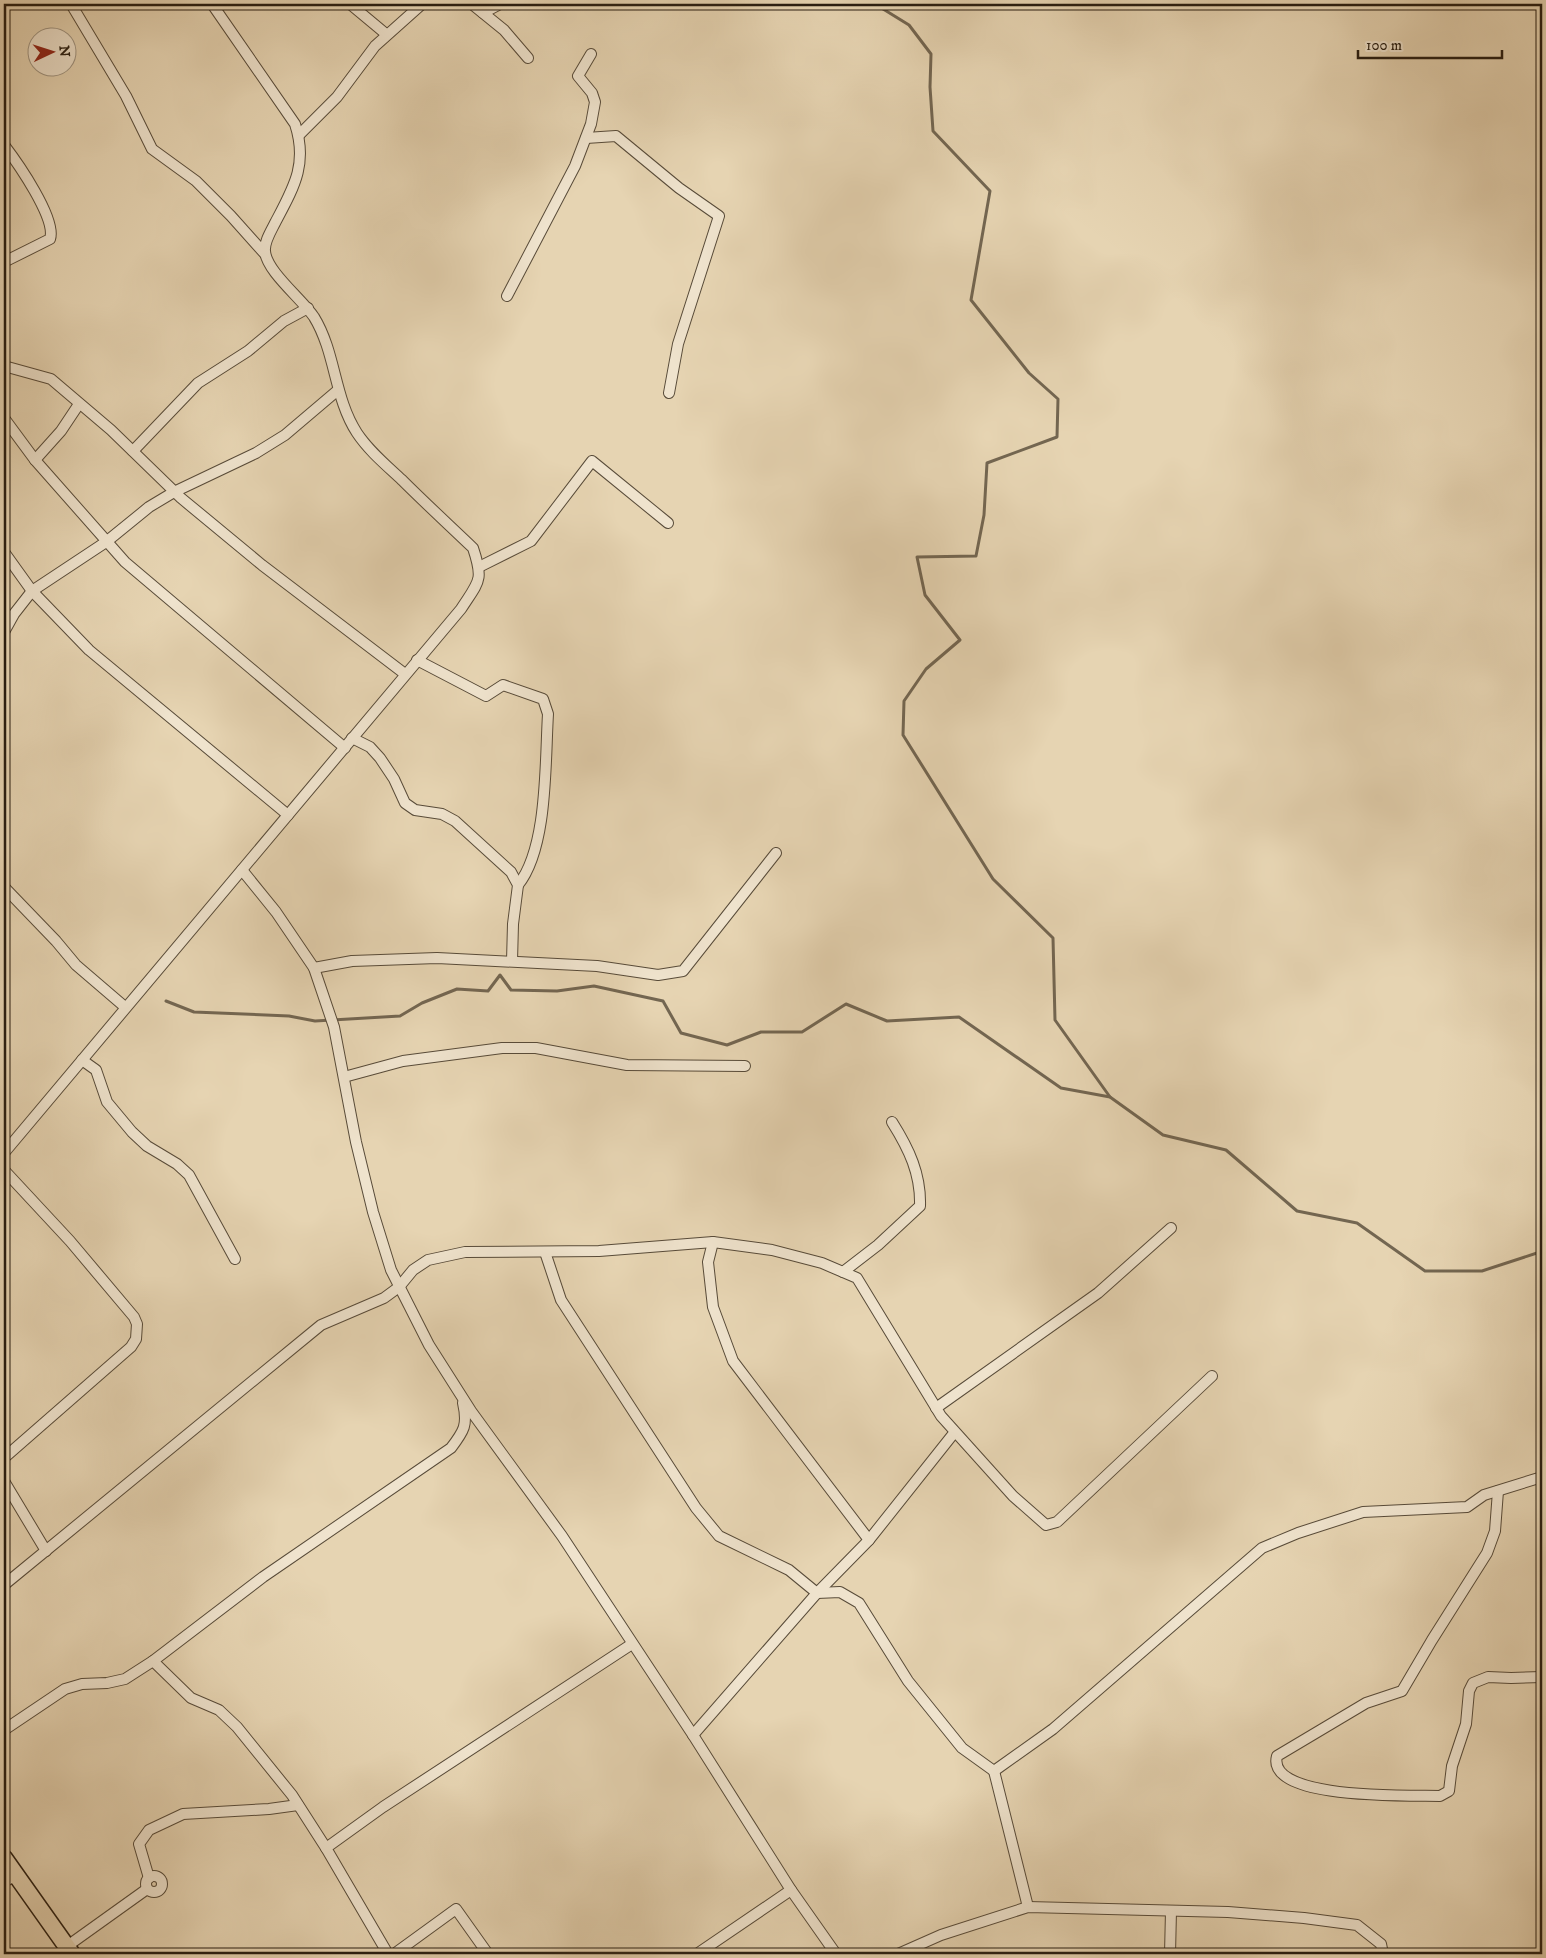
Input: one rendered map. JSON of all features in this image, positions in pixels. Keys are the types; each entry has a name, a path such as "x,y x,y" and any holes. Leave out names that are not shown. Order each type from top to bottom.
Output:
{"highway":[{"path":"4,1858 10,1878 69,1950"}],"street":[{"path":"4,1153 461,609 480,580 479,567 473,548 373,452 357,432 338,390 329,349 320,326 308,308 277,274 265,254 231,216 196,182 152,149 126,96 71,4"},
{"path":"212,4 295,124 299,135 301,165 292,190 267,240 265,254"},
{"path":"350,4 386,34"},
{"path":"299,135 336,97 374,46 422,4"},
{"path":"472,4 504,30 528,58"},
{"path":"482,13 500,4"},
{"path":"507,296 575,166 591,124 595,102 592,93 578,76 591,54"},
{"path":"586,138 616,136 679,188 719,216 678,344 669,393"},
{"path":"4,145 17,162 43,208 52,232 50,239 4,262"},
{"path":"133,451 180,399 202,380 248,351 273,329 308,308"},
{"path":"4,366 50,379 133,451 174,492 262,565 405,674"},
{"path":"4,632 14,614 32,591 106,542 133,518 174,492 256,453 285,435 338,390"},
{"path":"35,460 61,431 80,404"},
{"path":"4,418 35,460 106,542 132,568 345,748"},
{"path":"479,567 532,541 592,461 668,524"},
{"path":"4,552 32,591 96,656 288,815"},
{"path":"417,660 486,696 503,684 543,699 548,714 542,817 528,873 518,885"},
{"path":"352,738 370,748 380,758 394,779 405,803 415,810 442,814 455,821 504,864 516,878 518,885 512,924 512,961"},
{"path":"314,968 352,961 438,958 596,966 658,974 683,971 776,853"},
{"path":"242,870 276,912 314,968 334,1027 373,1212 391,1270 429,1345 461,1396 562,1536 693,1735 791,1890 836,1954"},
{"path":"4,887 56,941 76,965 125,1007"},
{"path":"344,1077 403,1061 459,1052 502,1048 536,1048 627,1065 745,1066"},
{"path":"82,1060 96,1070 107,1102 132,1132 147,1146 177,1164 189,1175 235,1258"},
{"path":"843,1272 878,1245 920,1206 920,1186 911,1156 892,1122"},
{"path":"4,1170 104,1279 134,1317 137,1324 136,1339 131,1347 4,1458"},
{"path":"936,1408 1098,1293 1171,1228"},
{"path":"713,1242 708,1262 713,1307 733,1361 841,1500 869,1540"},
{"path":"4,1585 321,1325 384,1298 399,1287 413,1270 428,1260 465,1252 599,1251 713,1242 772,1250 822,1263 857,1278 936,1408 954,1433 1012,1496 1046,1525 1057,1522 1212,1376"},
{"path":"545,1252 561,1300 696,1508 719,1536 789,1570 817,1593 840,1592 859,1603 908,1681 962,1748 994,1771 1028,1907"},
{"path":"4,1730 65,1689 82,1684 107,1683 125,1679 154,1662 263,1577 451,1448 464,1430 466,1416 461,1396"},
{"path":"693,1735 817,1593 869,1540 954,1433"},
{"path":"994,1771 1054,1729 1262,1548 1298,1533 1363,1512 1467,1507 1484,1495 1542,1477"},
{"path":"4,1481 46,1552"},
{"path":"1498,1491 1495,1531 1487,1553 1432,1640 1402,1692 1366,1703 1328,1724 1277,1756 1278,1767 1286,1778 1294,1782 1342,1794 1440,1796 1449,1791 1452,1766 1466,1724 1469,1691 1473,1684 1488,1676 1511,1678 1542,1677"},
{"path":"326,1848 391,1802 632,1644"},
{"path":"154,1662 191,1698 219,1710 227,1717 298,1804 388,1954"},
{"path":"149,1878 139,1844 149,1830 183,1814 269,1809 298,1804"},
{"path":"153,1876 161,1879 162,1888 155,1893 147,1889 146,1883 149,1878 153,1876"},
{"path":"69,1950 147,1889"},
{"path":"697,1954 791,1890"},
{"path":"898,1954 941,1935 1028,1907 1228,1912 1304,1918 1357,1925 1381,1944 1383,1954"},
{"path":"394,1954 456,1909 488,1954"},
{"path":"1170,1954 1171,1911"}],"waterway":[{"path":"875,4 909,25 931,54 930,87 933,131 990,191 971,300 1029,373 1058,399 1057,437 987,463 984,515 976,556 917,557 925,595 960,640 926,669 904,701 903,735 993,879 1053,938 1055,1020 1110,1097"},
{"path":"166,1001 194,1012 289,1016 315,1021 400,1016 422,1003 457,989 488,991 500,975 511,990 557,991 594,986 663,1001 681,1033 727,1045 761,1032 802,1032 846,1004 887,1021 959,1017 1061,1088 1110,1097 1163,1135 1226,1150 1297,1211 1357,1223 1425,1271 1482,1271 1540,1252 1542,1254"}]}
